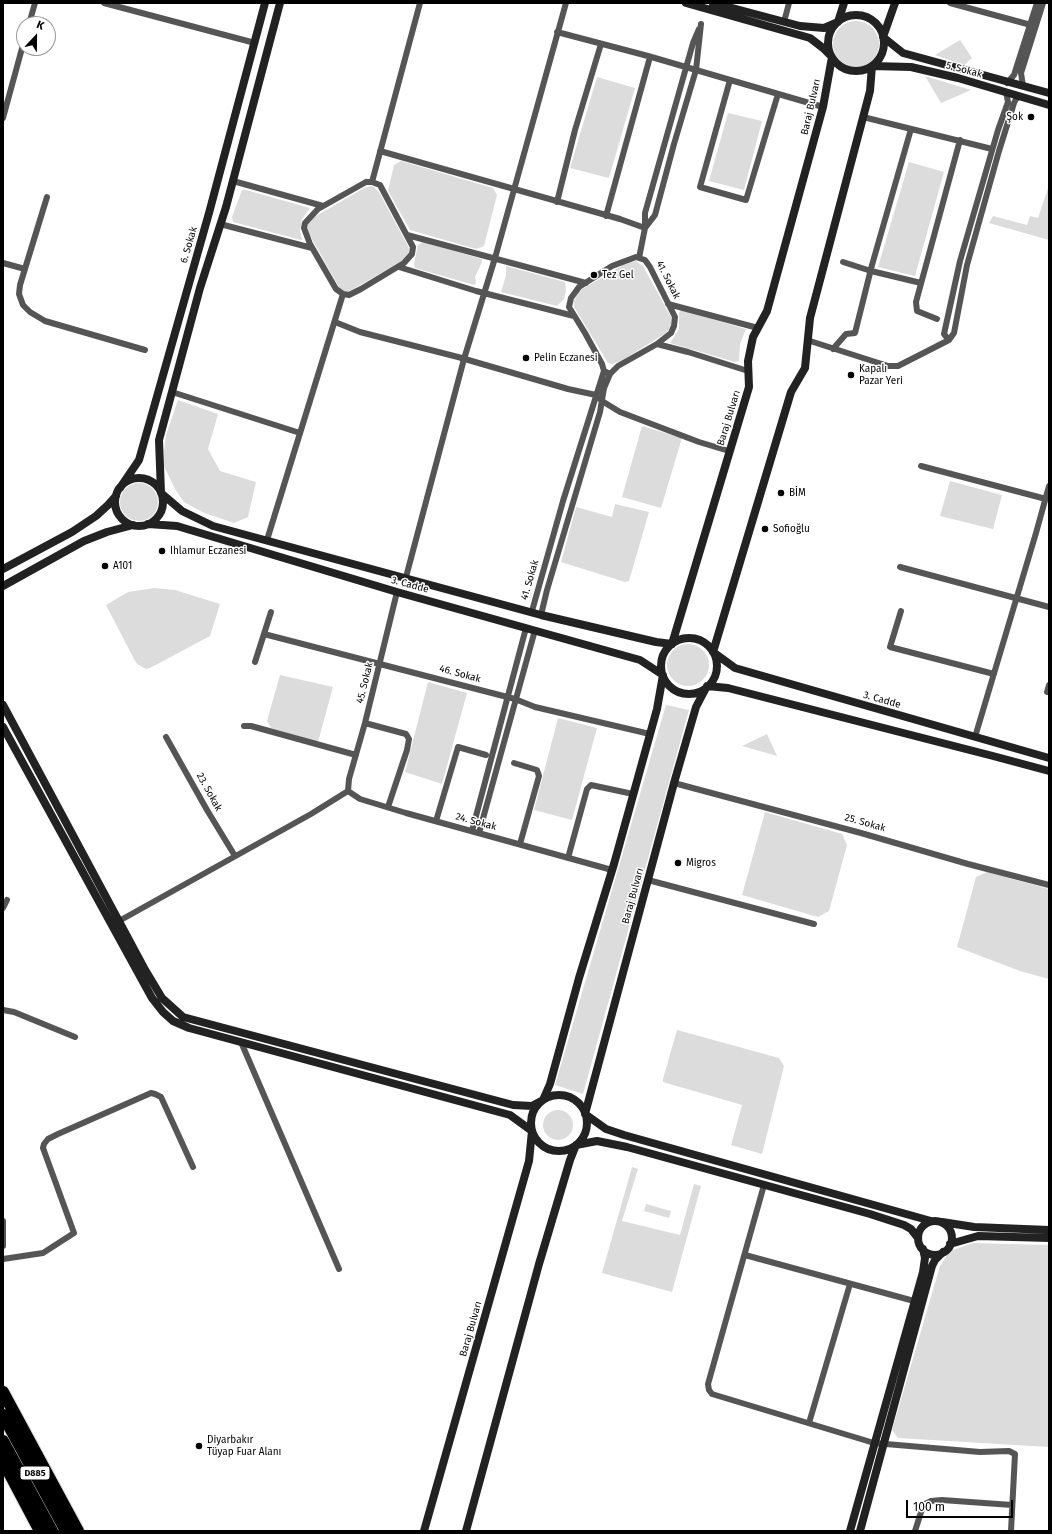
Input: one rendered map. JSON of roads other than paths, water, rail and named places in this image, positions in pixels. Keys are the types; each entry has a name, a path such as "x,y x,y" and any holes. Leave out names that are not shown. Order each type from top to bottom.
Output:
{"highway":[{"path":"3,1392 78,1531"},
{"name":"D885","path":"3,1415 66,1531"},
{"name":"D885","path":"3,1441 52,1531"},
{"path":"3,1461 40,1531"}],"main road":[{"name":"6. Sokak","path":"3,569 72,532 96,516 108,505 118,492 139,460 209,213 265,3"},
{"path":"161,493 152,482 145,480 131,480 125,483 118,492 115,503 117,510 126,522 141,526 155,520 162,508 163,500 161,493 159,440 200,288 233,181 280,3"},
{"path":"686,3 810,38 824,48 843,68 850,70 858,71 872,66 878,61 882,53 884,45 880,28 873,21 865,17 851,16 824,28 800,26 714,3"},
{"path":"832,57 829,50 829,34 838,22 844,3"},
{"path":"883,37 895,3"},
{"name":"5. Sokak","path":"883,37 903,53 1007,83 1049,93"},
{"name":"Baraj Bulvarı","path":"672,644 748,387 748,361 753,337 767,312 823,107 832,57"},
{"path":"713,652 791,392 805,368 810,318 870,91 872,66"},
{"name":"5. Sokak","path":"872,66 911,66 1049,105"},
{"name":"3. Cadde","path":"161,493 182,510 213,526 532,611 541,615 648,641 672,644"},
{"name":"3. Cadde","path":"148,524 177,526 397,592 640,660 663,675"},
{"path":"3,586 84,541 107,532 133,525"},
{"path":"690,638 699,640 707,645 713,652 716,661 716,670 713,679 700,691 691,693 682,692 674,689 667,683 661,667 662,658 666,650 672,644 680,639 690,638"},
{"name":"3. Cadde","path":"713,652 735,668 1049,758"},
{"path":"663,675 657,709 612,870 579,978 550,1084 543,1100 532,1114 532,1131 542,1146 550,1150 563,1150 576,1145 597,1141 609,1143 870,1214 904,1225 911,1229 918,1238 923,1249 925,1258 923,1272 850,1531"},
{"path":"707,686 728,688 1049,771"},
{"name":"Baraj Bulvarı","path":"585,1114 674,783 696,707 707,686"},
{"path":"3,705 118,922 162,998 183,1017 513,1105 532,1106 551,1096 559,1095 575,1100 581,1106 585,1114 585,1131 582,1139 576,1145 570,1160 541,1256 467,1531"},
{"path":"3,726 152,998 163,1012 173,1021 189,1028 510,1115 532,1131"},
{"path":"585,1114 606,1129 624,1136 931,1221 974,1227 1049,1230"},
{"name":"Baraj Bulvarı","path":"424,1531 529,1161 532,1131"},
{"path":"918,1238 922,1228 931,1221"},
{"path":"860,1531 932,1266 935,1260 950,1244 952,1234 942,1222"},
{"path":"950,1244 978,1236 1049,1238"},
{"path":"923,1249 933,1254 943,1252"}],"street":[{"path":"31,16 35,3"},
{"path":"104,3 255,43"},
{"path":"372,182 420,3"},
{"path":"406,577 464,359 485,293 566,3"},
{"path":"784,22 789,3"},
{"path":"950,3 1031,25"},
{"path":"1007,83 1014,74 1037,3"},
{"path":"1023,86 1021,73 1043,3"},
{"path":"607,372 569,308 571,298 579,287 612,266 636,257 640,258 646,213 693,43 701,24 696,70 655,215 645,228"},
{"path":"558,32 823,107"},
{"path":"557,202 575,130 602,44"},
{"path":"3,118 20,56"},
{"path":"606,216 650,57"},
{"path":"730,80 700,187 746,200 778,94"},
{"path":"949,340 944,334 960,261 992,149 1008,102 1006,92"},
{"path":"807,340 888,366 898,366 949,340 954,333 967,265 999,151 1014,103 1019,96"},
{"path":"863,118 960,140 992,149"},
{"path":"833,349 846,334 855,333 911,129"},
{"path":"937,319 917,311 916,302 960,140"},
{"path":"380,152 645,228"},
{"path":"233,181 323,206"},
{"path":"366,182 372,182 380,185 413,247 412,254 398,267 349,295 343,294 336,289 312,248 306,236 304,223 311,215 323,206 366,182"},
{"path":"47,197 24,269 19,294 23,305 30,312 45,321 145,350"},
{"path":"220,224 312,248"},
{"path":"407,235 586,283"},
{"name":"41. Sokak","path":"532,611 563,501 596,395 607,372 658,344 672,333 675,317 648,264 645,260 640,258"},
{"path":"843,262 871,271 921,283"},
{"path":"3,263 24,269"},
{"path":"398,267 485,293 574,316"},
{"path":"266,540 343,294"},
{"path":"668,304 758,328"},
{"path":"335,322 360,332 464,359 568,389 596,395 602,401 620,412 699,442 730,451"},
{"path":"658,344 688,352 748,372"},
{"name":"41. Sokak","path":"541,615 547,590 600,412 607,372"},
{"path":"172,392 300,433"},
{"path":"921,466 1046,499"},
{"path":"975,737 1049,486"},
{"path":"900,567 1049,607"},
{"name":"45. Sokak","path":"348,791 349,779 365,723 397,592"},
{"path":"901,611 890,647 994,674"},
{"path":"255,662 271,612"},
{"path":"472,831 526,628"},
{"path":"479,833 535,630"},
{"name":"46. Sokak","path":"264,634 515,699 535,707 650,734"},
{"path":"1049,685 1047,692 1049,692"},
{"path":"365,723 406,734 409,739 407,750 388,807"},
{"path":"244,726 257,728 356,755"},
{"name":"23. Sokak","path":"166,737 235,856"},
{"path":"436,821 458,747 486,754"},
{"path":"514,763 537,770 539,776 520,844"},
{"name":"25. Sokak","path":"674,783 861,832 968,864 1049,885"},
{"path":"568,858 587,788 591,785 633,794"},
{"path":"118,922 311,814 348,791"},
{"name":"24. Sokak","path":"348,791 360,799 612,870"},
{"path":"648,880 814,924"},
{"path":"3,908 7,900"},
{"path":"3,1010 14,1012 75,1037"},
{"path":"241,1042 339,1269"},
{"path":"3,1259 43,1253 74,1233 43,1148 44,1144 48,1140 58,1134 151,1093 161,1097 193,1167"},
{"path":"764,1185 708,1384 709,1390 712,1394 874,1443 980,1452 1009,1451 1015,1454 1011,1531"},
{"path":"3,1221 3,1246"},
{"path":"745,1255 914,1302"},
{"path":"809,1423 850,1284"},
{"path":"915,1531 922,1509 925,1504 931,1501 942,1500 1012,1505"}],"place":[{"name":"Şok","path":"1031,117"},
{"name":"Tez Gel","path":"594,275"},
{"name":"Pelin Eczanesi","path":"526,358"},
{"name":"Kapalı Pazar Yeri","path":"851,375"},
{"name":"BİM","path":"781,493"},
{"name":"Sofioğlu","path":"765,529"},
{"name":"Ihlamur Eczanesi","path":"162,551"},
{"name":"A101","path":"105,566"},
{"name":"Migros","path":"678,863"},
{"name":"Diyarbakır Tüyap Fuar Alanı","path":"199,1446"}]}
